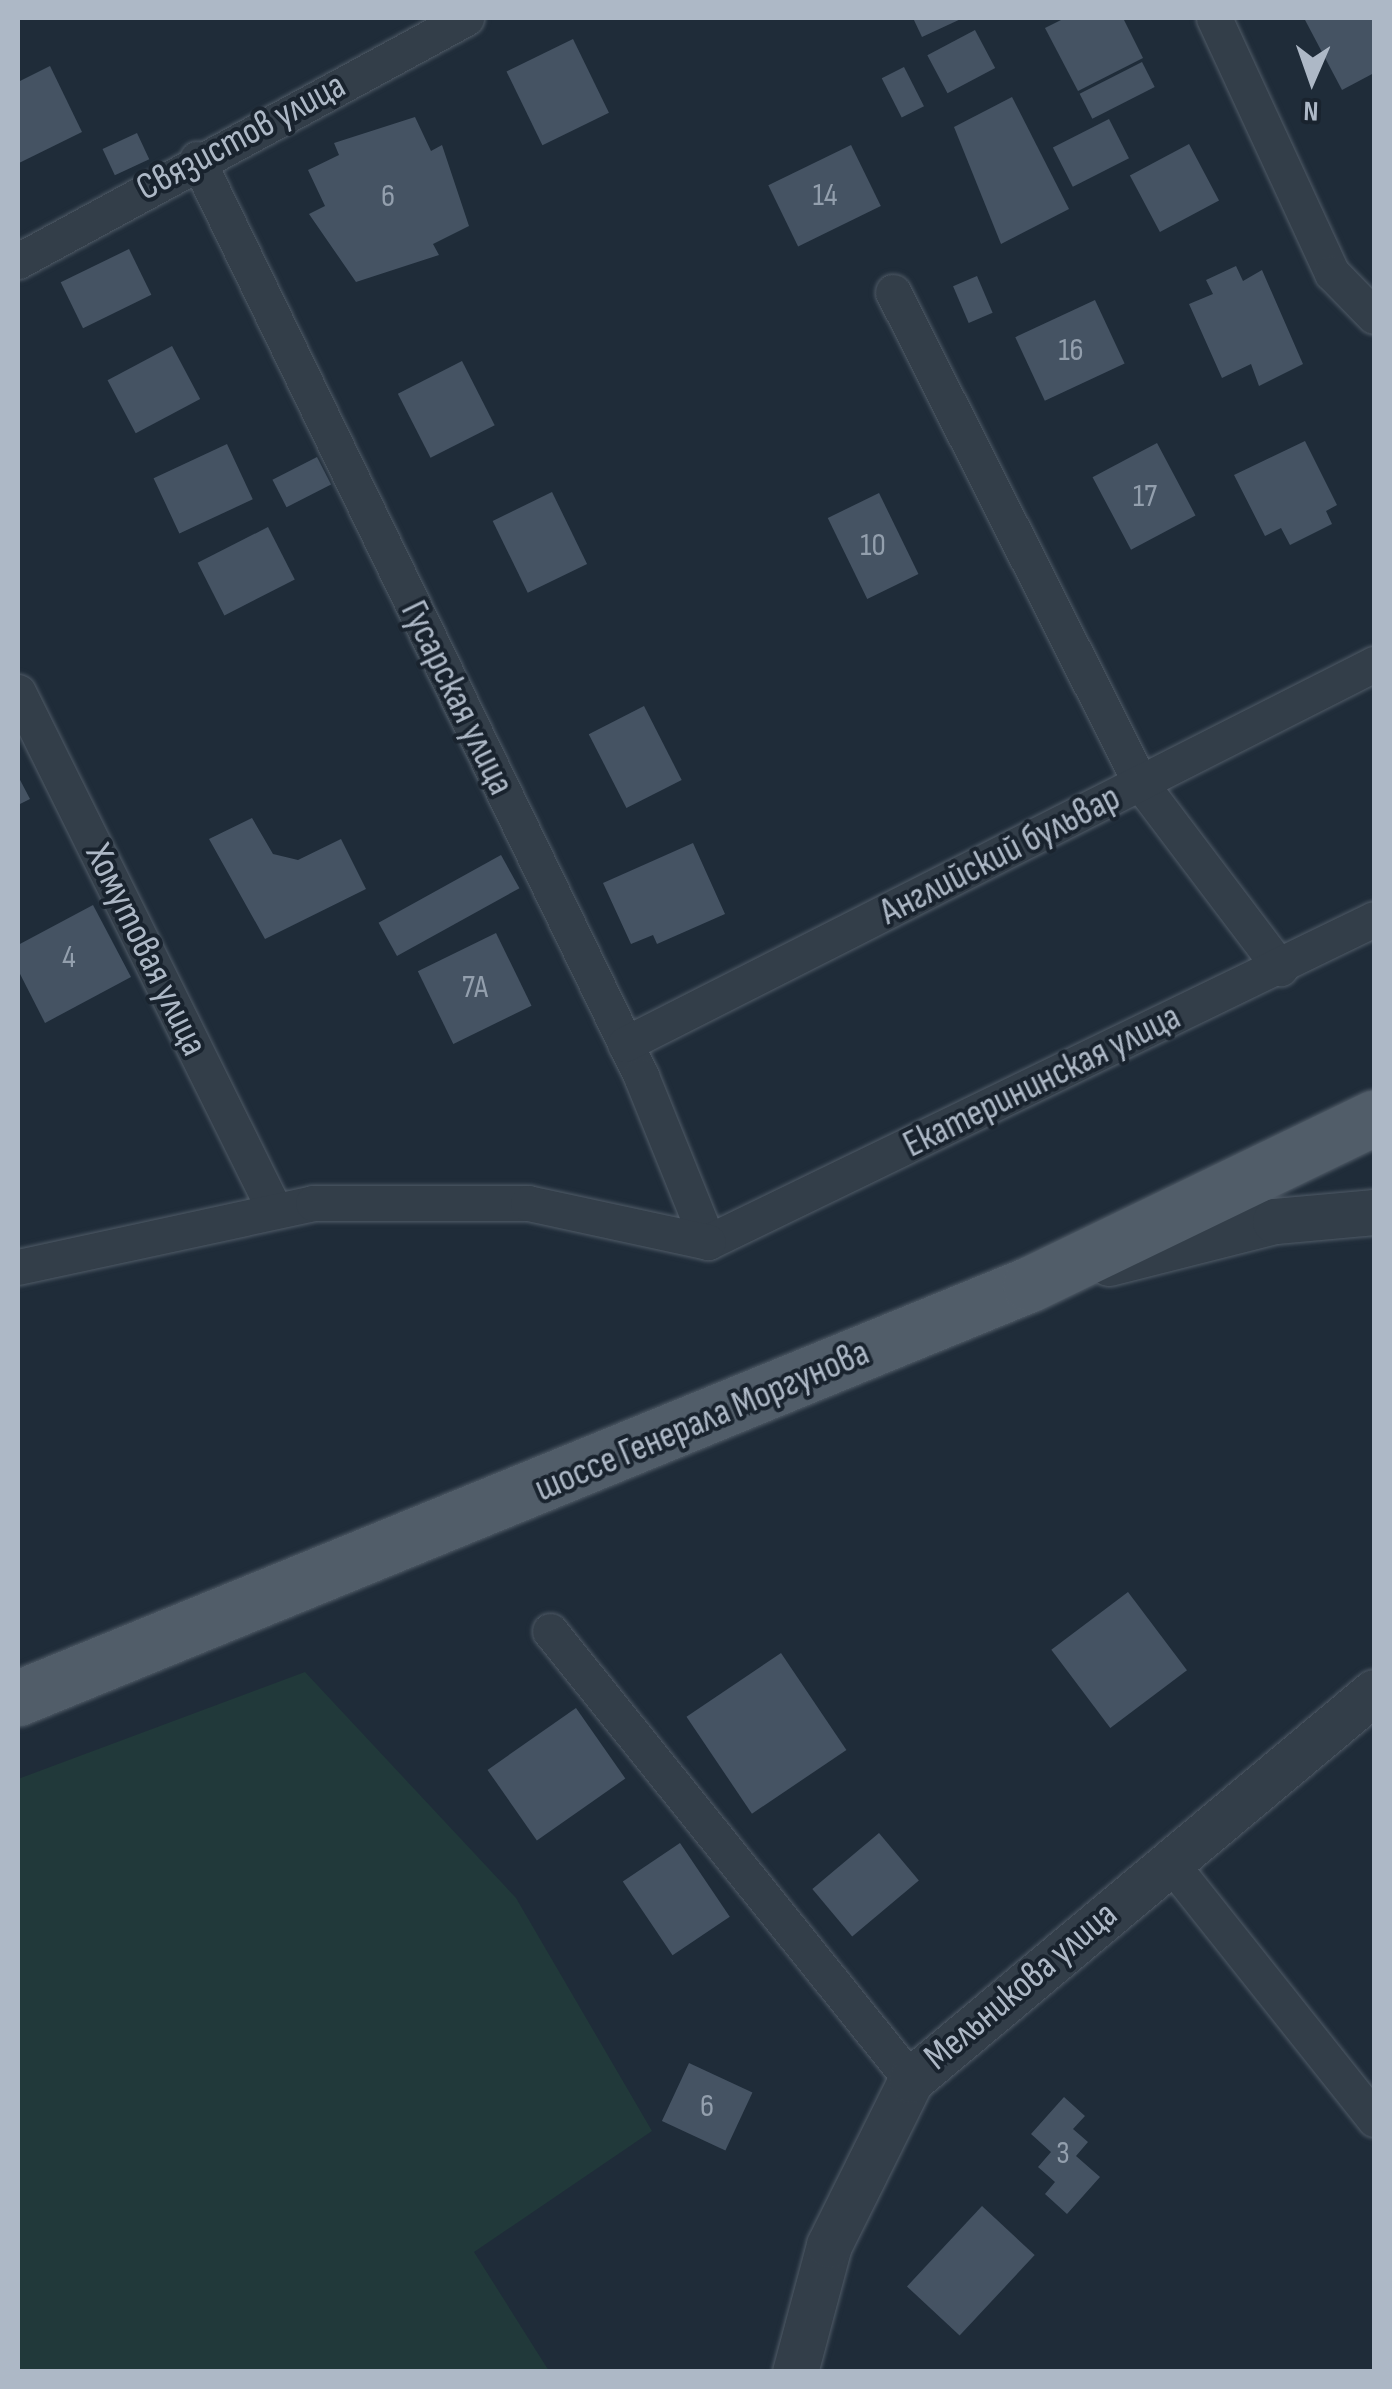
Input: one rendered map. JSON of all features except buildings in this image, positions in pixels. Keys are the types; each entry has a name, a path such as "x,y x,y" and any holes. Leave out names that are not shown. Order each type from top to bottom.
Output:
{"main road":[{"name":"шоссе Генерала Моргунова","path":"18,1698 241,1614 1030,1284 1374,1118"}],"street":[{"name":"Связистов улица","path":"18,261 197,159 466,18"},
{"path":"1214,18 1332,273 1374,316"},
{"name":"Гусарская улица","path":"197,159 625,1044 708,1242"},
{"path":"893,292 1141,784 1280,968"},
{"name":"Английский бульвар","path":"625,1044 1374,664"},
{"name":"Хомутовая улица","path":"18,692 274,1209"},
{"name":"Екатерининская улица","path":"708,1242 1280,968 1374,919"},
{"path":"19,1269 274,1209 528,1203 708,1242"},
{"path":"1030,1284 1275,1221 1374,1212"},
{"path":"550,1631 910,2080"},
{"name":"Мельникова улица","path":"795,2372 828,2245 910,2080 1374,1692"},
{"path":"1169,1860 1374,2119"}],"green space":[{"path":"305,1672 516,1898 652,2131 474,2252 549,2371 18,2371 18,1779"}]}
